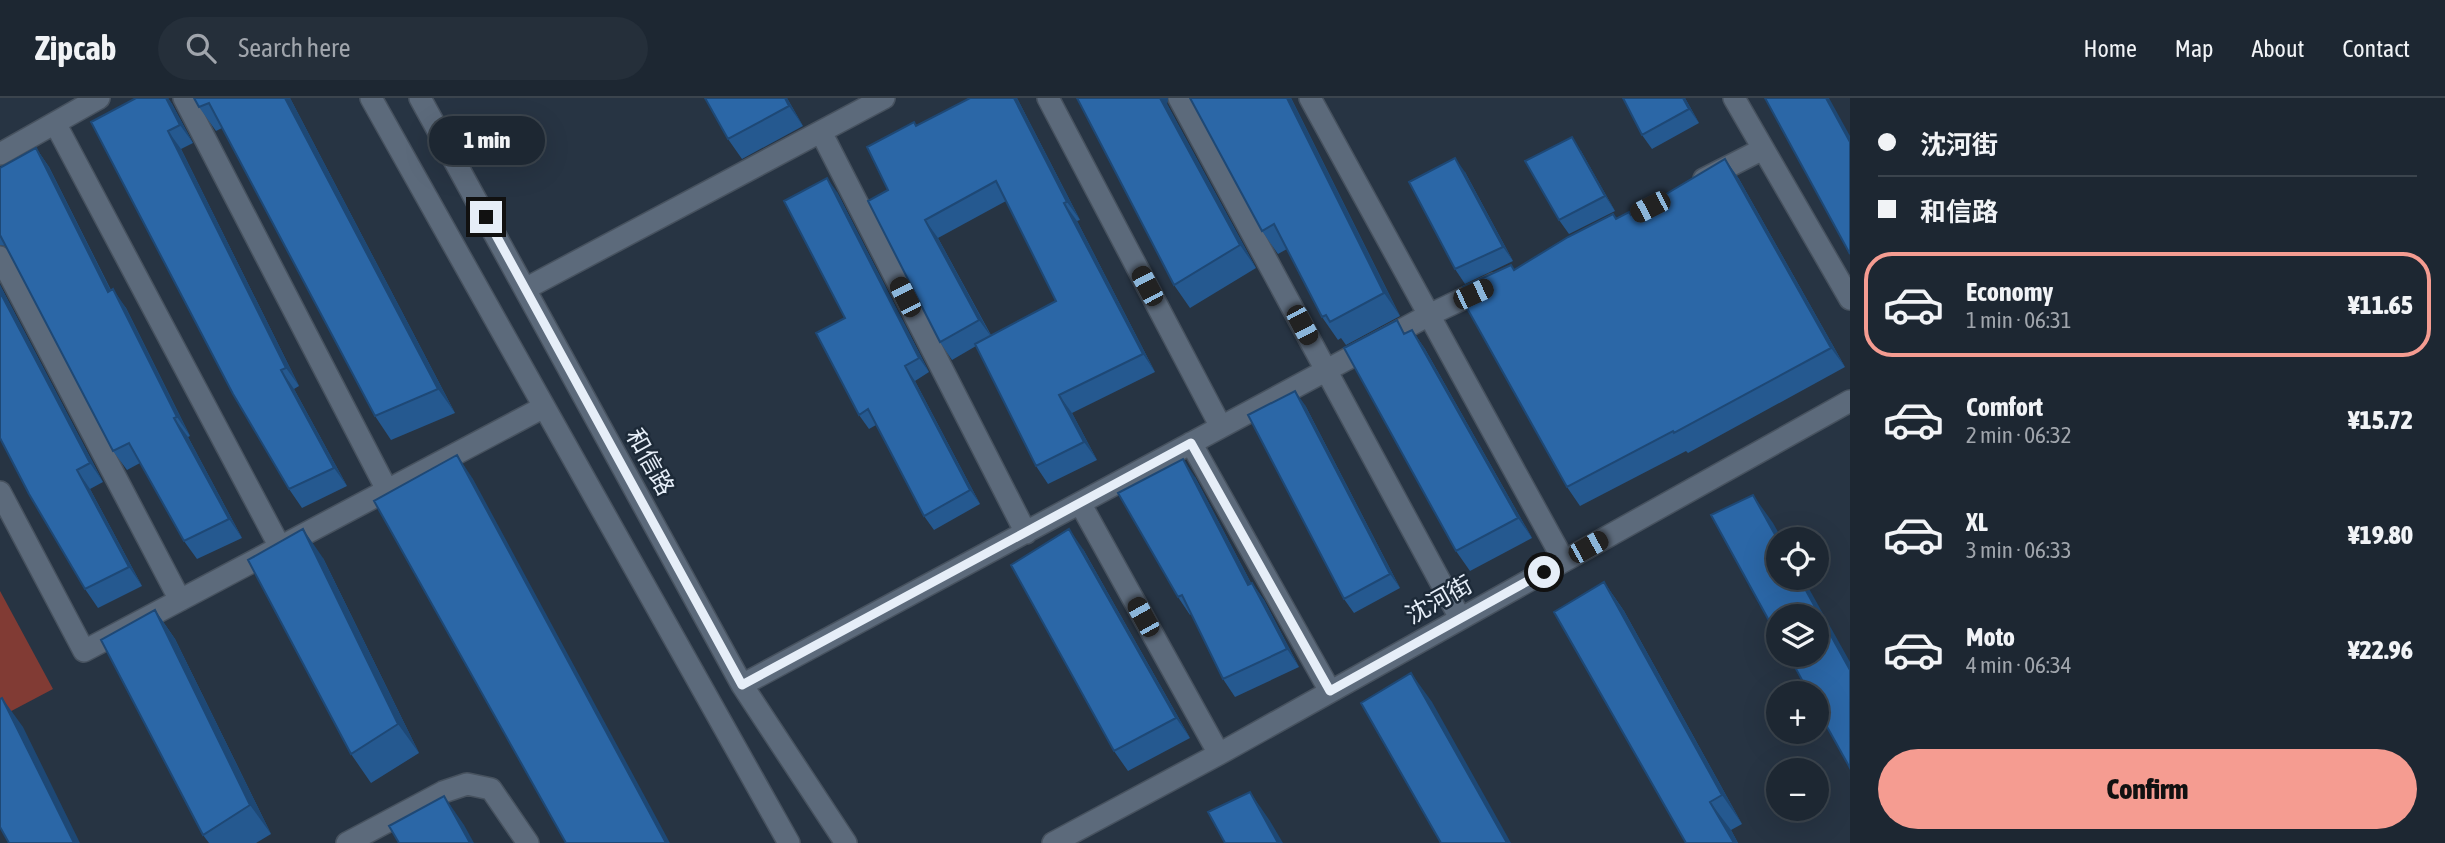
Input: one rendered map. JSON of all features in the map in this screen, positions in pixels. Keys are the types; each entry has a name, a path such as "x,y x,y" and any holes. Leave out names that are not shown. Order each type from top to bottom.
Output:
{"street":[{"path":"0,154 99,98"},
{"path":"184,98 387,490"},
{"path":"371,98 789,843"},
{"name":"和信路","path":"420,98 742,685 846,843"},
{"path":"525,289 884,98"},
{"path":"1048,98 1221,427"},
{"path":"1180,98 1461,618"},
{"path":"1311,98 1564,561"},
{"path":"1734,98 1850,299"},
{"path":"55,123 280,547"},
{"path":"821,132 1026,533"},
{"path":"1691,186 1763,149"},
{"path":"0,257 180,600"},
{"path":"742,685 1429,315 1513,275"},
{"name":"沈河街","path":"1053,843 1219,754 1850,401"},
{"path":"0,492 84,651 544,407"},
{"path":"1191,443 1330,691"},
{"path":"1080,503 1219,754"},
{"path":"347,843 443,792 467,783 491,789 528,843"}],"shaded area":[{"path":"0,591 53,689 0,717"}],"building":[{"path":"136,98 166,98 180,125 168,131 286,368 281,370 334,468 289,489 233,394 91,122"},
{"path":"194,98 285,98 438,389 375,416 209,103 199,107"},
{"path":"705,98 785,98 789,106 728,139"},
{"path":"970,98 1014,98 1067,202 1064,203 1143,354 1059,395 1084,442 1036,466 975,344 1056,301 996,181 925,220 979,320 940,342 868,201 888,190 867,147 914,122 916,126"},
{"path":"1077,98 1160,98 1240,245 1174,285"},
{"path":"1190,98 1287,98 1384,293 1330,322 1326,315 1322,317 1274,224 1262,231"},
{"path":"1623,98 1683,98 1689,109 1642,135"},
{"path":"1765,98 1826,98 1850,142 1850,254"},
{"path":"1572,137 1605,196 1559,220 1525,161"},
{"path":"36,148 108,292 113,289 177,417 174,418 229,519 184,541 129,443 113,451 0,235 0,168"},
{"path":"1455,158 1503,247 1455,269 1409,182"},
{"path":"1725,159 1831,348 1567,487 1463,301 1469,298 1463,287 1511,265 1514,270 1568,237 1613,214 1616,219 1629,212 1631,215"},
{"path":"827,178 919,358 905,366 970,490 924,516 868,409 859,415 816,333 845,318 784,201"},
{"path":"0,292 90,463 77,470 129,567 85,589 29,494 0,438"},
{"path":"1397,320 1404,334 1412,330 1518,518 1456,551 1344,348"},
{"path":"1295,391 1390,574 1344,599 1248,415"},
{"path":"457,455 666,843 566,843 374,501"},
{"path":"1183,459 1248,585 1252,583 1287,649 1223,679 1182,595 1178,597 1118,493"},
{"path":"1753,495 1771,527 1766,527 1766,590 1806,590 1813,604 1766,604 1766,615 1711,515"},
{"path":"303,529 398,724 351,754 248,560"},
{"path":"1069,529 1176,718 1114,751 1011,565"},
{"path":"1604,582 1722,795 1710,802 1734,843 1686,843 1554,612"},
{"path":"155,610 250,805 203,835 101,640"},
{"path":"1829,632 1850,670 1850,768 1829,730 1829,681 1803,681 1795,667 1829,667"},
{"path":"1411,673 1507,843 1441,843 1361,703"},
{"path":"2,698 74,843 9,843 0,827"},
{"path":"1250,792 1278,843 1225,843 1208,812"},
{"path":"444,796 470,843 399,843 389,826"}],"route":[{"path":"486,217 742,685 1191,443 1330,691 1544,572"}]}
